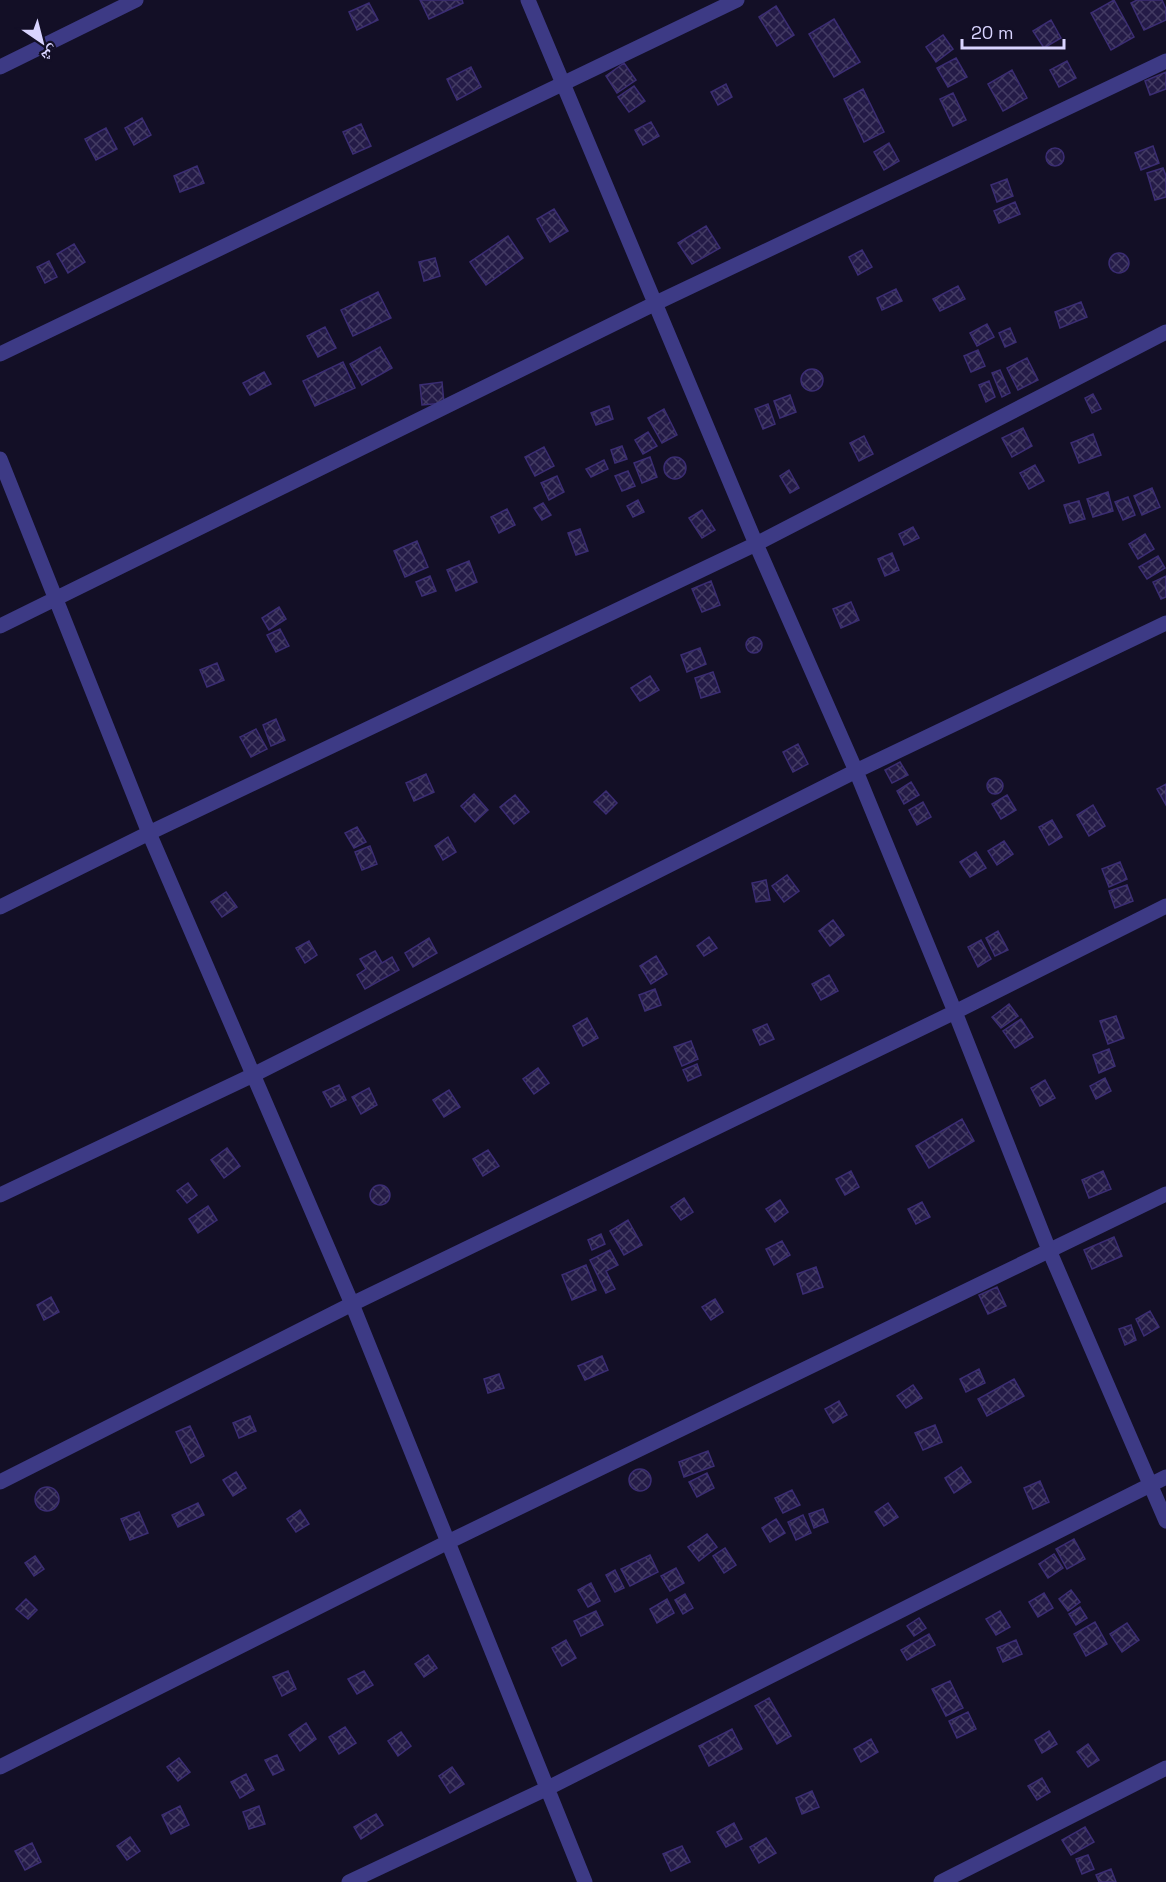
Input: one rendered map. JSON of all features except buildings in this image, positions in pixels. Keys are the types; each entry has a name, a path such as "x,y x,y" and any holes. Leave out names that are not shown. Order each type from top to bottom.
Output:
{"street":[{"path":"0,67 136,0"},
{"path":"528,0 756,544 856,771 1049,1250 1166,1521"},
{"path":"0,354 737,0"},
{"path":"0,626 656,303 1166,61"},
{"path":"0,907 149,833 756,544 1166,332"},
{"path":"0,459 149,833 352,1304 585,1882"},
{"path":"0,1195 253,1075 856,771 1166,623"},
{"path":"0,1482 352,1304 955,1012 1166,906"},
{"path":"0,1767 448,1542 1166,1194"},
{"path":"349,1882 548,1788 1166,1477"},
{"path":"941,1882 1166,1768"}]}
